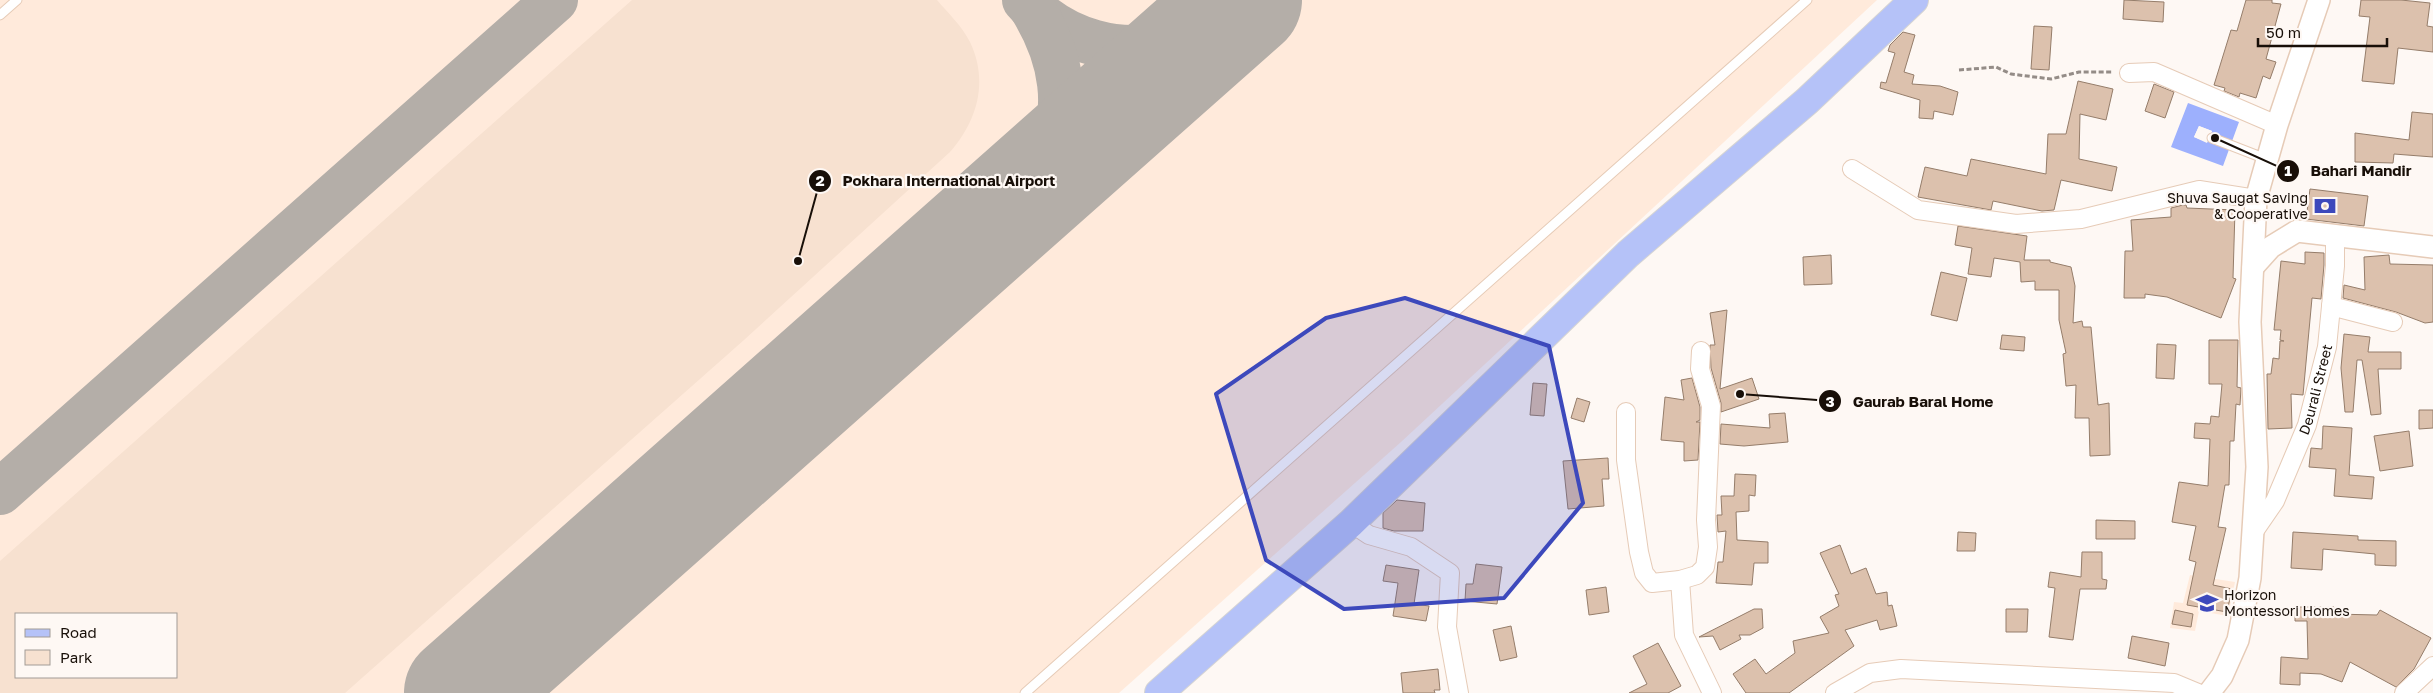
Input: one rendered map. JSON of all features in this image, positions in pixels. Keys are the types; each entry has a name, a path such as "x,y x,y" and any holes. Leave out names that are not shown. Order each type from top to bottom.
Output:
{"main road":[{"path":"1159,693 1351,523 1628,254 1807,101 1914,0"}],"street":[{"path":"2209,693 2222,676 2238,640 2250,578 2257,467 2250,322 2256,199 2266,159 2319,0"},
{"path":"2129,73 2154,72 2277,125"},
{"path":"1852,169 1918,210 2016,224 2081,219 2199,190 2256,199"},
{"path":"2253,267 2271,247 2297,231 2433,248"},
{"name":"Deurali Street","path":"2253,533 2275,501 2307,425 2327,347 2335,266 2335,235"},
{"path":"2331,306 2393,322"},
{"path":"1626,412 1626,460 1639,552 1644,573 1652,584 1680,580 1697,575 1705,566 1708,547 1706,520 1711,406 1700,369 1700,351"},
{"path":"1351,523 1369,535 1411,547 1450,573 1447,627 1459,693"},
{"path":"1680,580 1684,635 1712,693"},
{"path":"2404,693 2433,666"},
{"path":"1835,693 1870,673 1901,669 2174,683 2198,693"}],"lane":[{"path":"0,15 17,0"},
{"path":"1025,693 1807,0"},
{"path":"2212,138 2266,159"}],"path":[{"path":"1959,70 1996,67 2011,74 2051,79 2080,72 2129,73"}],"highlighted area":[{"path":"1405,298 1549,346 1583,503 1504,598 1344,609 1266,560 1216,394 1326,318"}],"shaded area":[{"path":"0,0 1877,0 1401,442 1119,693 0,693"},
{"name":"Horizon Montessori Homes","path":"2190,575 2235,582 2228,616 2199,611 2195,631 2170,628 2174,602 2183,603"}],"green space":[{"path":"632,0 937,0 967,36 976,57 979,72 977,100 967,127 950,152 744,340 345,693 0,693 0,561"}],"water":[{"path":"2188,103 2239,122 2223,166 2171,147","holes":["2199,126 2212,131 2207,142 2194,137"]}],"pier":[{"path":"2199,126 2212,131 2207,143 2194,137"}],"building":[{"path":"2124,0 2164,2 2163,22 2123,19"},
{"path":"2246,0 2272,0 2272,3 2281,4 2266,59 2276,62 2270,79 2263,76 2256,98 2240,93 2239,97 2224,91 2225,88 2214,85 2231,30 2237,31"},
{"path":"2361,0 2401,0 2430,3 2427,26 2433,27 2433,52 2398,48 2394,84 2362,81 2370,17 2359,16"},
{"path":"2034,26 2052,27 2049,70 2031,69"},
{"path":"1903,32 1915,35 1904,72 1914,75 1912,84 1940,86 1958,92 1953,115 1934,111 1933,119 1919,118 1920,100 1880,88 1881,82 1886,83 1895,53 1888,51 1890,45"},
{"path":"2078,81 2113,89 2106,120 2080,114 2079,159 2117,167 2112,191 2061,180 2054,210 2042,211 1993,201 1991,210 1918,197 1925,167 1967,176 1971,159 2046,174 2048,134 2066,134"},
{"path":"2154,84 2174,92 2165,118 2145,111"},
{"path":"2412,112 2433,114 2433,157 2394,154 2393,163 2355,162 2355,133 2409,140"},
{"path":"2310,189 2368,196 2364,226 2306,219"},
{"path":"2186,205 2187,208 2235,210 2233,278 2236,279 2221,318 2167,297 2145,294 2145,298 2124,298 2125,251 2133,251 2131,220 2171,217 2171,208"},
{"path":"1958,226 2027,236 2024,260 2050,260 2050,262 2071,267 2075,286 2073,323 2082,321 2083,327 2091,327 2098,405 2109,403 2110,455 2090,456 2089,418 2075,418 2076,385 2066,386 2063,354 2066,353 2059,320 2059,290 2035,290 2035,281 2021,282 2020,262 1994,258 1991,277 1968,274 1972,248 1955,245"},
{"path":"2305,252 2324,253 2324,265 2321,299 2312,298 2303,395 2291,394 2292,428 2268,429 2267,374 2271,374 2273,358 2279,359 2280,341 2284,341 2280,340 2281,330 2274,330 2281,261 2305,264"},
{"path":"1831,255 1832,284 1804,285 1803,257"},
{"path":"2389,255 2390,264 2433,265 2433,322 2425,323 2396,312 2343,298 2344,285 2365,290 2364,257"},
{"path":"1941,272 1967,278 1957,321 1931,315"},
{"path":"1727,310 1720,389 1752,378 1759,399 1721,412 1721,403 1711,368 1710,345 1715,345 1710,313"},
{"path":"2344,334 2370,337 2368,352 2401,352 2401,369 2378,369 2381,414 2371,415 2362,360 2357,360 2353,412 2345,412 2341,368"},
{"path":"2002,335 2025,337 2024,351 2000,349"},
{"path":"2209,340 2238,340 2237,387 2241,388 2240,405 2236,404 2234,441 2230,441 2229,485 2225,485 2218,527 2226,528 2213,585 2232,589 2227,612 2187,605 2196,562 2189,560 2196,526 2172,522 2179,482 2208,486 2210,439 2194,438 2195,423 2210,424 2211,416 2219,417 2222,384 2209,384"},
{"path":"2157,344 2176,345 2174,379 2156,378"},
{"path":"1692,378 1700,407 1700,420 1696,422 1700,422 1698,460 1684,461 1684,442 1661,440 1665,397 1684,400 1681,380"},
{"path":"1533,383 1547,384 1544,416 1530,415"},
{"path":"1577,398 1590,402 1584,422 1571,418"},
{"path":"2419,410 2433,410 2433,428 2419,429"},
{"path":"1785,413 1788,442 1744,446 1720,444 1721,424 1770,428 1769,414"},
{"path":"2323,426 2352,428 2349,475 2374,477 2372,499 2334,496 2336,469 2309,467 2311,448 2322,449"},
{"path":"2409,431 2413,466 2380,471 2374,436"},
{"path":"1608,458 1609,479 1602,479 1604,506 1568,509 1563,461"},
{"path":"1735,474 1756,475 1755,496 1749,495 1749,511 1736,512 1737,540 1768,542 1768,563 1754,563 1752,585 1716,583 1718,562 1723,562 1726,531 1718,532 1717,515 1722,515 1721,496 1734,496"},
{"path":"1397,500 1425,503 1423,531 1394,531 1383,528 1383,513"},
{"path":"2096,520 2135,521 2135,539 2096,539"},
{"path":"1958,532 1976,533 1975,551 1957,551"},
{"path":"2293,532 2358,536 2358,540 2396,541 2396,566 2375,565 2375,554 2323,549 2322,570 2291,568"},
{"path":"1840,545 1851,574 1866,568 1876,594 1887,592 1888,606 1892,605 1897,626 1880,630 1877,620 1845,630 1854,646 1789,693 1746,693 1733,674 1755,659 1766,674 1795,653 1793,641 1829,633 1820,617 1839,606 1835,595 1839,594 1820,553"},
{"path":"2082,552 2102,552 2102,579 2107,580 2106,589 2080,589 2073,640 2049,637 2055,588 2048,587 2050,572 2081,577"},
{"path":"1476,564 1502,567 1497,604 1465,601 1466,584 1473,584"},
{"path":"1386,565 1419,570 1414,604 1429,606 1426,621 1393,616 1398,583 1383,581"},
{"path":"1606,587 1609,612 1589,615 1586,590"},
{"path":"2295,607 2334,607 2334,614 2377,615 2380,610 2431,638 2414,669 2396,687 2350,662 2342,682 2321,674 2300,673 2300,685 2280,684 2281,657 2308,659 2307,621 2295,621"},
{"path":"1754,609 1762,609 1763,628 1750,635 1739,635 1741,639 1720,650 1713,636 1699,637"},
{"path":"2006,609 2028,609 2027,632 2006,632"},
{"path":"2175,610 2193,614 2191,627 2172,624"},
{"path":"1511,626 1517,657 1500,661 1493,630"},
{"path":"2132,636 2169,643 2165,666 2128,658"},
{"path":"1658,643 1681,686 1668,693 1629,693 1647,684 1633,656"},
{"path":"1438,669 1440,690 1434,690 1435,693 1403,693 1401,673"}],"taxiway":[{"path":"0,492 555,0"},
{"path":"1025,0 1056,26 1094,43 1114,47 1135,48 1175,41 1224,18"},
{"path":"1015,203 1041,168 1053,144 1059,124 1061,104 1056,64 1042,26 1032,8"}],"runway":[{"path":"462,693 1244,0"}],"place":[{"name":"Bahari Mandir","path":"2215,138"},
{"name":"Shuva Saugat Saving & Cooperative","path":"2325,206"},
{"name":"Pokhara International Airport","path":"798,261"},
{"name":"Gaurab Baral Home","path":"1740,394"},
{"name":"Horizon Montessori Homes","path":"2207,603"}]}
